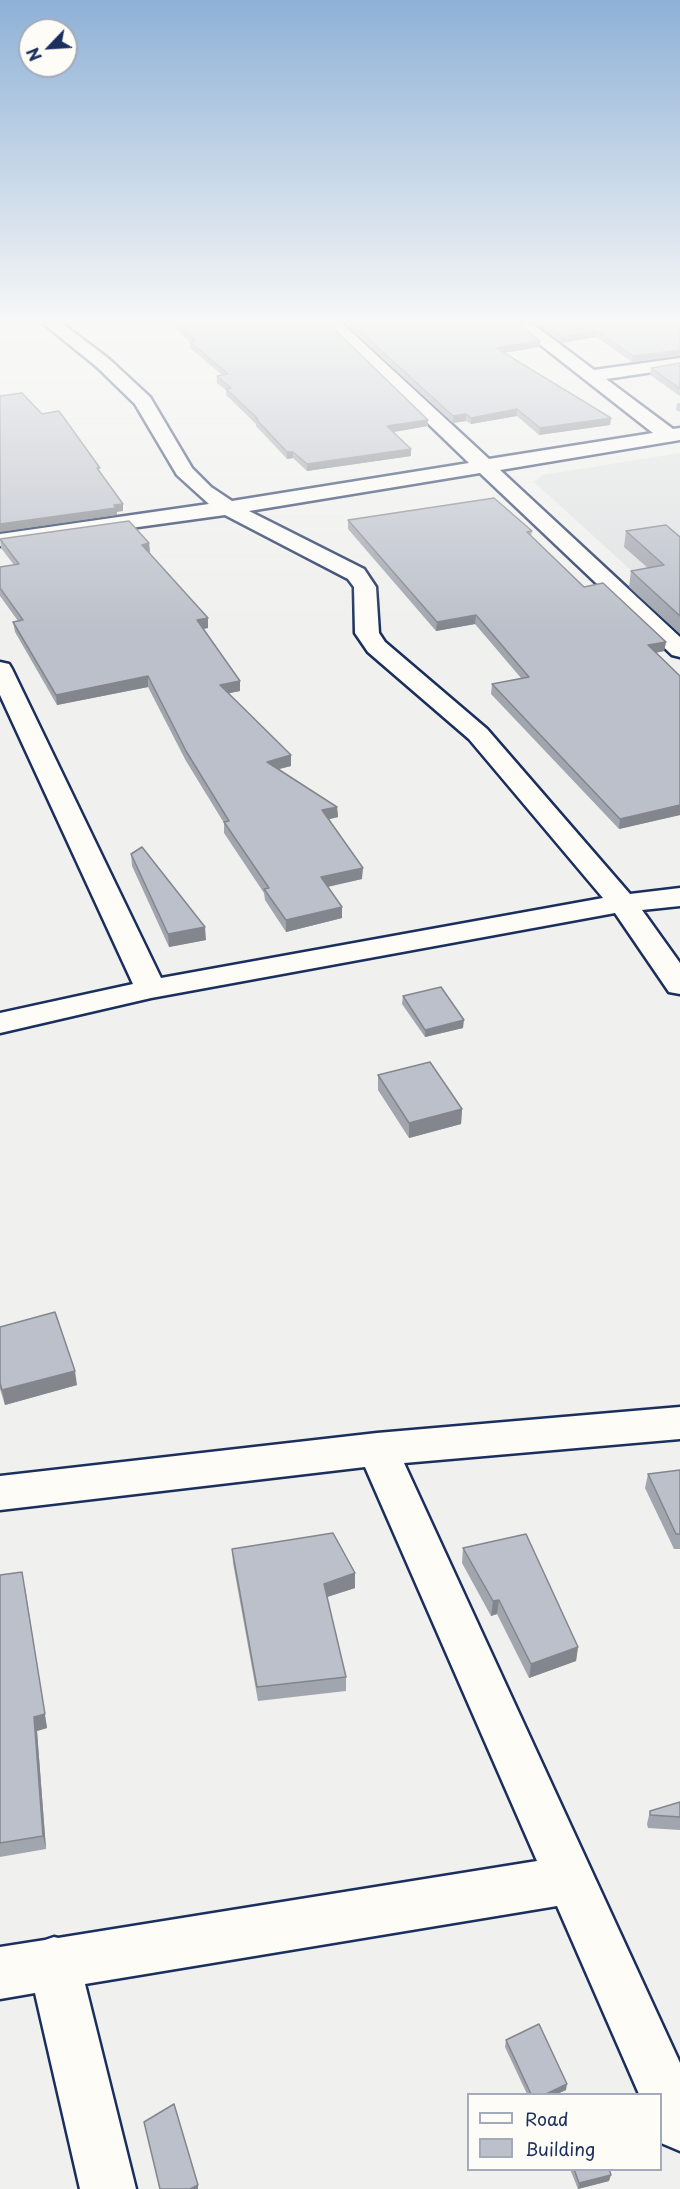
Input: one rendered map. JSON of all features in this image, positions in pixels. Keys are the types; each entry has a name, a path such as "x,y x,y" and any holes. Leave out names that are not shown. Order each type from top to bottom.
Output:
{"street":[{"path":"158,426 184,471 204,491 228,508 356,574 365,586 367,633 376,647 478,734 623,903 680,985"},
{"path":"442,426 680,650"},
{"path":"661,426 674,435"},
{"path":"0,540 228,508 674,435"},
{"path":"0,669 151,989"},
{"path":"0,1023 151,989 623,903 680,897"},
{"path":"0,1494 377,1449 680,1424"},
{"path":"377,1449 680,2124"},
{"path":"0,1973 54,1962 569,1880"},
{"path":"54,1962 108,2189"}],"shaded area":[{"path":"680,453 680,615 534,482 542,475"}],"building":[{"path":"0,426 70,426 123,504 114,505 116,508 0,524"},
{"path":"263,426 387,426 411,449 307,464 293,452 287,452"},
{"path":"494,498 532,531 527,532 584,587 603,583 666,642 648,645 680,676 680,805 620,819 492,684 529,677 476,615 437,622 348,520"},
{"path":"129,521 149,543 142,545 208,618 197,620 240,681 220,685 291,755 267,762 337,807 322,810 363,868 321,877 342,907 286,920 264,889 269,888 224,822 229,821 186,751 148,676 56,695 13,622 23,620 0,588 0,567 19,564 0,539"},
{"path":"666,525 680,537 680,616 631,571 664,565 626,531"},
{"path":"142,847 205,927 168,934 131,854"},
{"path":"441,987 464,1020 425,1030 403,996"},
{"path":"430,1062 462,1109 409,1123 378,1075"},
{"path":"55,1312 75,1371 2,1390 0,1327"},
{"path":"680,1470 680,1534 676,1534 648,1474"},
{"path":"333,1533 355,1573 324,1584 346,1677 257,1687 232,1549"},
{"path":"526,1534 578,1647 531,1664 499,1600 493,1601 463,1548"},
{"path":"22,1572 45,1714 34,1717 43,1836 0,1843 0,1575"},
{"path":"680,1802 680,1817 650,1815 650,1811"},
{"path":"539,2024 567,2084 548,2093 531,2093 506,2040"},
{"path":"174,2104 198,2185 190,2189 160,2189 144,2122"},
{"path":"575,2171 610,2171 611,2175 579,2183"}]}
